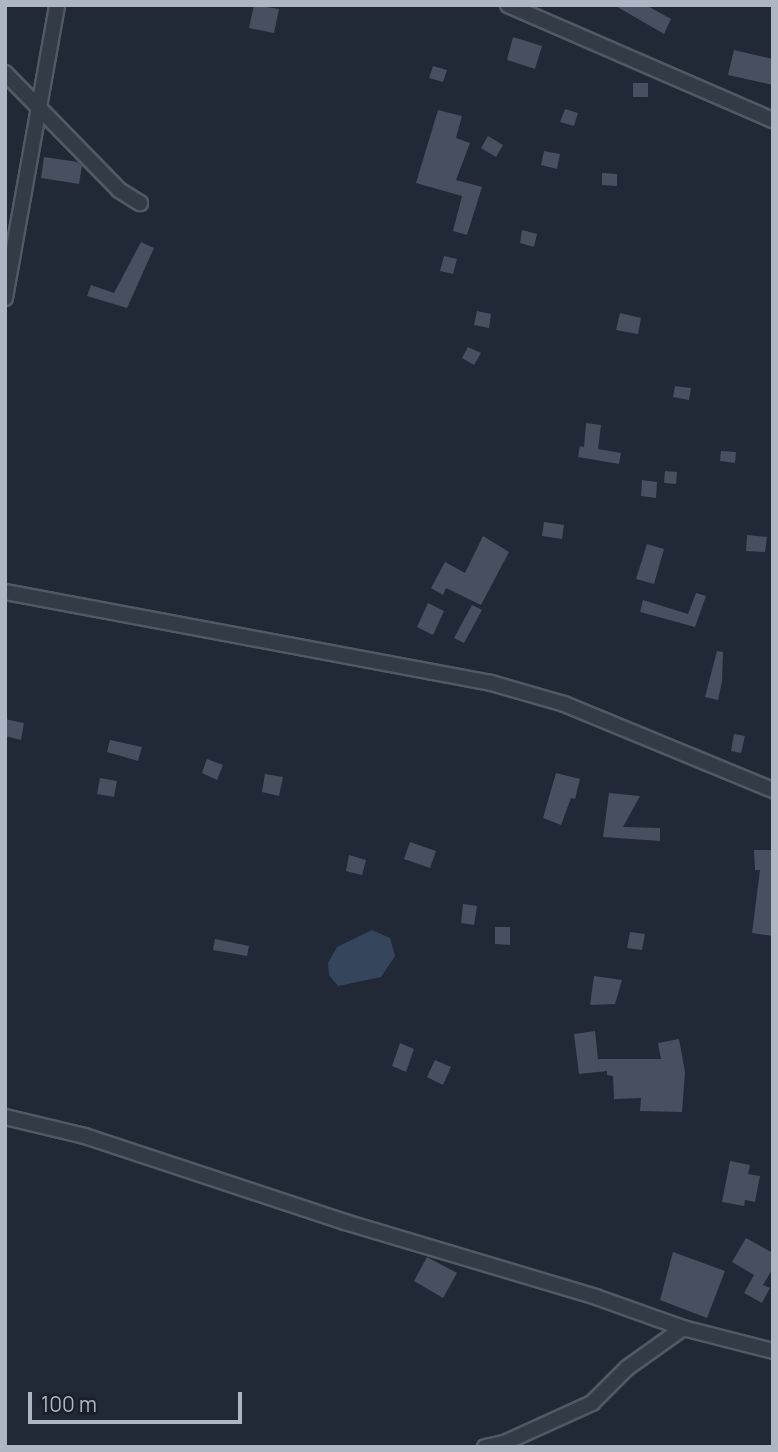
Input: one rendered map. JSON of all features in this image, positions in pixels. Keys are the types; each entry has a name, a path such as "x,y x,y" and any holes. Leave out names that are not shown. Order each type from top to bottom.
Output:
{"street":[{"path":"5,298 57,5"},
{"path":"508,5 773,120"},
{"path":"5,73 119,190 140,203"},
{"path":"5,592 491,683 564,704 773,790"},
{"path":"5,1117 85,1136 345,1222 596,1297 682,1328 773,1350"},
{"path":"485,1447 504,1443 592,1403 627,1368 682,1328"}],"water":[{"path":"372,930 390,938 395,956 381,977 338,986 329,975 328,963 337,947"}],"building":[{"path":"254,5 279,9 274,33 249,28"},
{"path":"614,5 646,5 671,19 664,34"},
{"path":"513,37 542,46 535,69 507,60"},
{"path":"734,50 773,59 773,85 728,75"},
{"path":"433,66 447,70 443,82 429,78"},
{"path":"633,83 648,83 648,97 633,97"},
{"path":"565,109 578,113 574,126 560,122"},
{"path":"438,110 462,116 456,138 470,143 456,180 482,187 467,235 453,231 462,196 416,183"},
{"path":"488,136 503,145 496,157 481,148"},
{"path":"544,151 560,154 557,169 541,165"},
{"path":"44,157 78,162 82,166 79,184 41,178"},
{"path":"602,173 617,174 617,186 602,185"},
{"path":"522,230 537,234 534,247 520,243"},
{"path":"141,242 154,248 127,308 87,296 91,285 114,293"},
{"path":"444,256 457,259 453,274 440,271"},
{"path":"477,311 491,314 489,328 474,325"},
{"path":"620,313 641,318 638,334 616,330"},
{"path":"468,347 481,353 474,365 462,358"},
{"path":"675,386 691,388 689,400 673,397"},
{"path":"586,423 601,425 598,449 621,453 619,464 578,457 580,446 584,447"},
{"path":"721,451 736,452 735,463 720,461"},
{"path":"665,471 677,472 676,484 664,483"},
{"path":"642,480 657,482 656,498 641,496"},
{"path":"544,522 564,525 562,539 542,536"},
{"path":"747,535 767,537 765,552 746,551"},
{"path":"483,536 509,552 481,605 446,588 443,595 431,588 445,562 465,573"},
{"path":"647,544 664,549 654,584 636,579"},
{"path":"696,593 706,596 695,627 640,612 643,600 688,614"},
{"path":"428,603 444,611 433,635 417,627"},
{"path":"472,605 482,610 464,643 454,638"},
{"path":"717,651 723,652 718,700 705,697"},
{"path":"5,719 24,723 21,740 5,736"},
{"path":"734,734 745,736 741,753 731,751"},
{"path":"110,740 142,747 138,761 107,752"},
{"path":"207,759 223,765 217,780 202,773"},
{"path":"556,773 580,779 575,799 571,798 561,825 543,818"},
{"path":"265,774 283,777 279,796 262,792"},
{"path":"100,778 117,781 114,797 97,794"},
{"path":"609,793 640,796 623,827 660,828 660,841 603,837"},
{"path":"410,842 436,851 430,868 404,859"},
{"path":"754,850 773,850 773,936 752,933 760,870 755,870"},
{"path":"349,855 366,860 362,875 346,871"},
{"path":"463,904 477,906 474,925 461,923"},
{"path":"495,927 510,927 510,945 495,944"},
{"path":"630,932 645,934 642,950 627,948"},
{"path":"215,939 249,946 247,956 213,950"},
{"path":"594,976 622,980 615,1004 590,1005"},
{"path":"595,1031 598,1059 661,1059 658,1043 679,1039 685,1072 682,1112 640,1111 641,1098 614,1099 613,1076 607,1075 607,1071 579,1074 574,1034"},
{"path":"400,1043 414,1049 406,1072 392,1066"},
{"path":"435,1060 451,1067 443,1085 427,1077"},
{"path":"730,1161 750,1165 748,1174 760,1176 755,1202 745,1200 744,1206 722,1202"},
{"path":"746,1238 773,1253 773,1268 763,1285 770,1288 762,1303 744,1293 754,1275 732,1262"},
{"path":"673,1252 725,1271 707,1318 660,1300"},
{"path":"427,1257 457,1273 443,1298 414,1281"}]}
